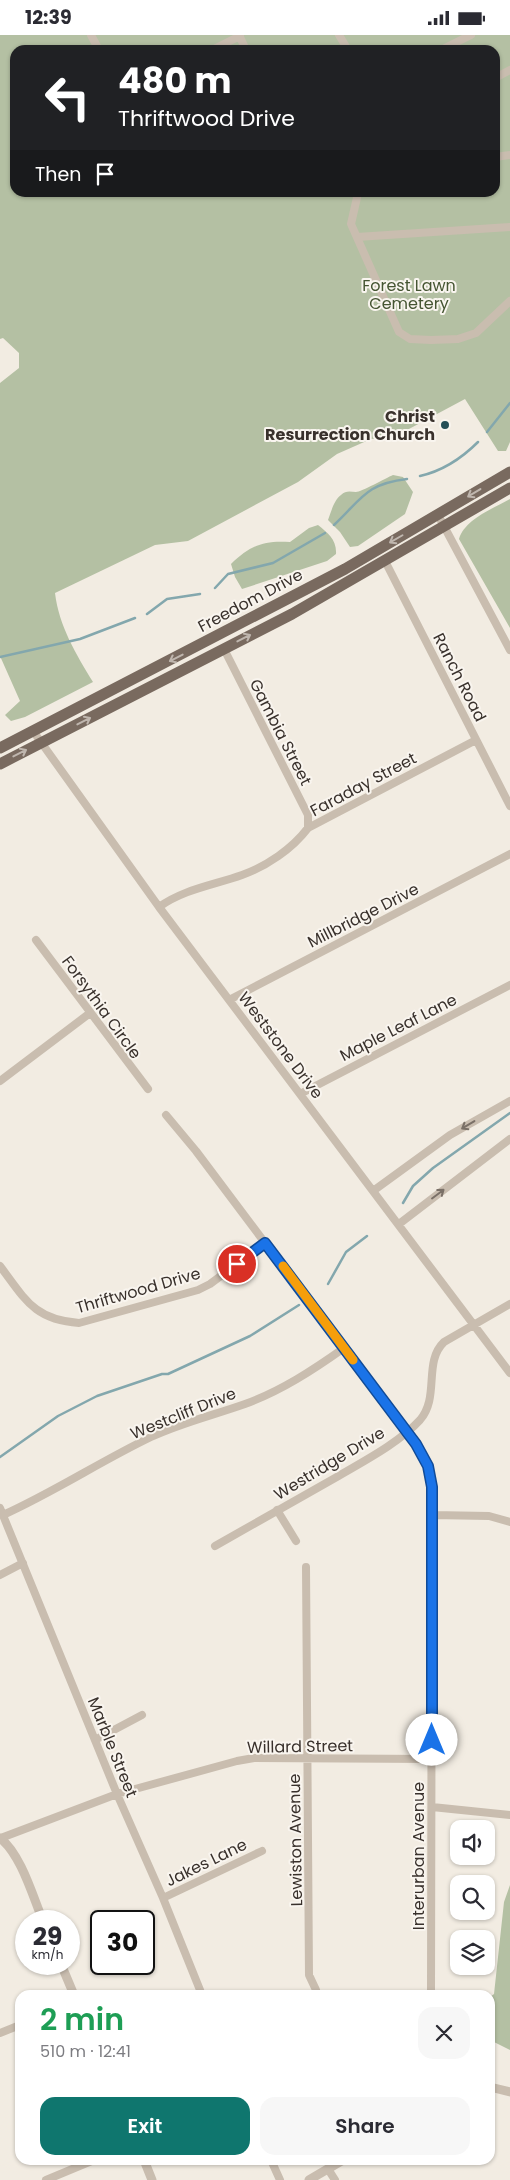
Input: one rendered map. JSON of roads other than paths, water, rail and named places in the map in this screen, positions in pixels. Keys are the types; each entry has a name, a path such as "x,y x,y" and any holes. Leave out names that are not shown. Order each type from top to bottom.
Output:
{"main road":[{"name":"Freedom Drive","path":"0,748 336,573 510,472"},
{"name":"Freedom Drive","path":"0,763 292,614 510,489"}],"street":[{"path":"222,45 240,36"},
{"path":"450,45 467,36"},
{"path":"357,197 351,224 399,332 410,339 458,339 476,333 510,301"},
{"path":"357,237 510,227"},
{"path":"438,515 510,650"},
{"name":"Ranch Road","path":"385,561 510,806"},
{"name":"Gambia Street","path":"224,649 308,815 308,828"},
{"name":"Weststone Drive","path":"33,731 159,907 510,1373"},
{"name":"Faraday Street","path":"159,907 180,895 244,875 289,849 308,828 476,740"},
{"name":"Millbridge Drive","path":"229,1000 510,854"},
{"name":"Forsythia Circle","path":"36,940 148,1089"},
{"name":"Maple Leaf Lane","path":"300,1094 510,985"},
{"path":"0,1081 90,1013"},
{"path":"373,1191 450,1135 510,1101"},
{"name":"Interurban Avenue","path":"166,1115 196,1151 416,1444 428,1466 432,1487 432,1990"},
{"path":"399,1224 510,1139"},
{"name":"Thriftwood Drive","path":"0,1266 23,1297 41,1314 61,1322 79,1323 198,1290 210,1284 265,1243"},
{"name":"Westridge Drive","path":"215,1546 366,1459 420,1420 430,1402 436,1352 444,1342 510,1304"},
{"name":"Westcliff Drive","path":"2,1512 56,1490 152,1437 247,1403 270,1392 312,1371 344,1348"},
{"path":"277,1511 296,1541"},
{"name":"Marble Street","path":"2,1512 117,1794 163,1898 200,1990"},
{"path":"432,1515 489,1516 510,1522"},
{"path":"0,1575 23,1563"},
{"name":"Lewiston Avenue","path":"306,1567 309,1975 316,1990"},
{"path":"95,1739 142,1715"},
{"name":"Willard Street","path":"0,1838 117,1794 237,1761 254,1758 432,1759"},
{"path":"432,1807 510,1815"},
{"path":"0,1838 17,1861 38,1910"},
{"name":"Jakes Lane","path":"163,1898 262,1851"},
{"path":"66,1975 72,1990"},
{"path":"0,2033 15,2027"},
{"path":"495,2088 510,2092"},
{"path":"46,2180 82,2165"},
{"path":"146,2165 152,2180"},
{"path":"273,2165 280,2180"},
{"path":"309,2180 335,2165"},
{"path":"328,2169 335,2180"}],"waterway":[{"path":"487,432 510,403"},
{"path":"420,476 436,471 451,463 478,442"},
{"path":"334,525 365,494 393,481 407,479"},
{"path":"215,588 228,574 273,563 325,533"},
{"path":"147,614 167,599 200,594"},
{"path":"0,657 80,639 135,618"},
{"path":"403,1203 413,1186 433,1168 510,1113"},
{"path":"328,1284 346,1252 367,1236"},
{"path":"0,1457 58,1416 97,1396 162,1374 168,1374 250,1336 299,1305"}],"place":[{"name":"Christ Resurrection Church","path":"445,425"}],"park label":[{"name":"Forest Lawn Cemetery","path":"409,294"}]}
